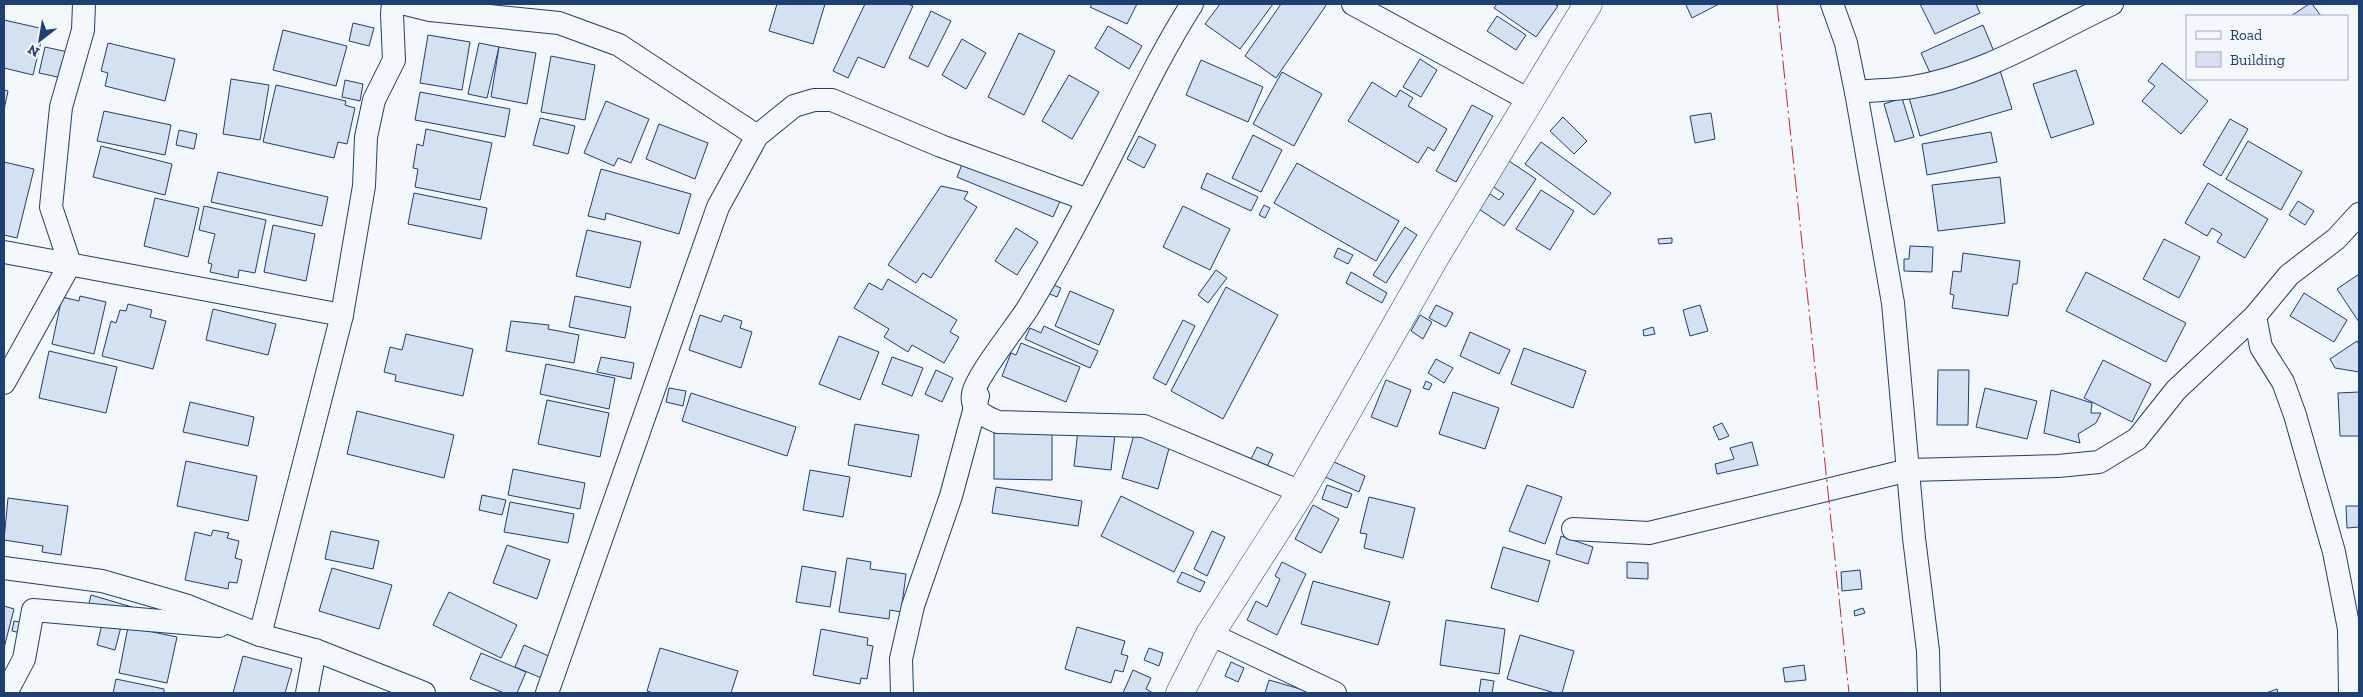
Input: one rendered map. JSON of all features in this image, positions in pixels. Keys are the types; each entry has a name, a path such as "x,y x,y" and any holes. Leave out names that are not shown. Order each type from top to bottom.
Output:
{"street":[{"path":"4,382 70,264 51,207 61,107 83,30 84,4"},
{"path":"251,632 342,315 364,186 366,137 374,100 394,60 393,4"},
{"path":"394,41 400,4"},
{"path":"406,4 430,10 559,23 619,45 757,136"},
{"path":"1192,4 1168,42 1088,200 1028,309 976,386 973,402 977,411 984,417 998,422 1144,426 1301,492"},
{"path":"1354,4 1530,100"},
{"path":"1180,693 1210,634 1301,492 1435,257 1588,4"},
{"path":"1832,4 1846,43 1856,92 1893,303 1914,538 1928,652 1929,693"},
{"path":"1856,92 1913,87 1962,75 2014,53 2112,4"},
{"path":"547,693 718,207 757,136 794,106 814,100 832,100 941,146 1088,200"},
{"path":"1572,529 1648,533 1909,470 2058,466 2099,462 2137,440 2176,390 2255,316 2288,275 2336,239 2359,214"},
{"path":"4,252 342,315"},
{"path":"2255,316 2261,347 2283,382 2295,415 2334,552 2349,629 2350,693"},
{"path":"902,693 901,659 913,606 951,496 980,388"},
{"path":"4,568 43,572 118,585 185,605 251,632 315,650 424,693"},
{"path":"6,693 24,659 34,610 251,632"},
{"path":"1210,634 1335,693"},
{"path":"307,693 315,650"}],"building":[{"path":"777,4 825,4 813,44 769,31"},
{"path":"865,4 908,4 913,6 884,68 858,57 848,78 833,71"},
{"path":"1092,4 1137,4 1127,24 1090,7"},
{"path":"1220,4 1273,4 1240,49 1205,24"},
{"path":"1281,4 1327,4 1276,78 1245,56"},
{"path":"1497,4 1554,4 1558,6 1536,37 1494,8"},
{"path":"1719,4 1692,18 1686,5"},
{"path":"1920,4 1976,4 1980,13 1935,34"},
{"path":"2312,4 2320,15 2292,15"},
{"path":"931,11 951,21 928,67 909,58"},
{"path":"1497,16 1526,35 1516,50 1487,31"},
{"path":"4,20 44,29 33,75 4,68"},
{"path":"353,23 374,28 369,46 349,41"},
{"path":"1983,25 1995,54 1931,75 1921,53"},
{"path":"1108,26 1142,46 1129,69 1095,48"},
{"path":"283,30 347,46 336,86 273,70"},
{"path":"1019,33 1055,51 1024,115 988,97"},
{"path":"428,35 470,42 462,90 420,83"},
{"path":"962,39 986,53 966,89 942,75"},
{"path":"108,43 175,59 165,101 105,86 108,73 101,71"},
{"path":"479,43 499,47 487,98 468,94"},
{"path":"45,47 68,52 62,78 39,73"},
{"path":"499,47 536,53 527,104 491,97"},
{"path":"551,56 595,65 585,120 541,112"},
{"path":"1420,59 1437,70 1421,97 1403,87"},
{"path":"1201,60 1263,87 1248,122 1186,95"},
{"path":"2162,63 2208,101 2181,134 2142,101 2155,86 2148,81"},
{"path":"1999,67 2012,109 1920,136 1908,94"},
{"path":"2076,70 2094,124 2051,138 2033,84"},
{"path":"1282,72 1322,94 1294,146 1253,124"},
{"path":"1069,75 1099,92 1072,139 1042,121"},
{"path":"231,79 269,85 260,140 223,134"},
{"path":"345,80 363,84 360,101 342,97"},
{"path":"1372,82 1396,97 1400,90 1413,98 1408,106 1447,129 1434,151 1428,147 1418,163 1348,121"},
{"path":"276,85 346,101 345,105 355,108 347,144 338,142 334,158 263,142"},
{"path":"4,90 8,91 4,110"},
{"path":"420,92 510,109 505,137 415,120"},
{"path":"1902,98 1914,137 1895,142 1884,104"},
{"path":"606,101 649,119 631,163 618,158 614,166 584,153"},
{"path":"1472,105 1493,116 1456,182 1436,171"},
{"path":"104,111 171,125 165,155 97,141"},
{"path":"1711,113 1715,139 1695,143 1690,116"},
{"path":"1563,117 1587,141 1574,154 1550,131"},
{"path":"540,118 575,126 568,154 533,145"},
{"path":"2230,119 2248,129 2221,176 2203,165"},
{"path":"659,124 708,143 695,179 646,159"},
{"path":"426,129 492,143 480,200 415,187 418,169 413,168 417,144 423,146"},
{"path":"179,130 197,134 194,149 176,145"},
{"path":"1991,132 1997,162 1927,175 1922,144"},
{"path":"1253,135 1282,150 1261,192 1232,178"},
{"path":"1139,136 1156,145 1144,168 1127,159"},
{"path":"2248,141 2302,172 2281,210 2226,179"},
{"path":"1541,142 1611,193 1594,215 1525,164"},
{"path":"101,146 172,164 165,195 93,177"},
{"path":"965,157 1061,199 1053,217 957,177"},
{"path":"1509,161 1536,179 1504,226 1479,209 1490,194 1499,200 1504,194 1492,186"},
{"path":"4,162 34,169 17,238 4,235"},
{"path":"1297,163 1399,221 1376,261 1274,203"},
{"path":"601,169 691,194 679,234 606,213 605,220 588,216"},
{"path":"218,172 328,197 322,226 211,202"},
{"path":"1207,173 1258,197 1251,211 1201,188"},
{"path":"2000,177 2005,223 1938,231 1932,185"},
{"path":"2208,183 2268,219 2245,258 2217,242 2222,234 2212,228 2207,236 2185,223"},
{"path":"941,186 968,192 964,199 977,207 931,278 923,273 916,283 888,265"},
{"path":"1541,190 1574,211 1550,250 1516,229"},
{"path":"414,193 487,208 481,239 408,224"},
{"path":"155,198 199,208 188,257 144,246"},
{"path":"2298,201 2314,211 2305,225 2289,215"},
{"path":"1264,205 1270,208 1265,218 1259,215"},
{"path":"204,206 266,220 255,273 239,270 238,278 210,272 212,264 208,263 215,234 199,230"},
{"path":"1183,206 1230,229 1210,270 1163,247"},
{"path":"273,225 315,234 306,281 264,272"},
{"path":"1405,227 1417,235 1386,283 1373,275"},
{"path":"1016,228 1038,242 1017,275 995,261"},
{"path":"587,230 641,242 630,288 576,276"},
{"path":"1672,238 1672,243 1659,244 1658,239"},
{"path":"2164,239 2200,257 2179,298 2143,279"},
{"path":"1910,246 1933,247 1932,272 1904,271 1904,259 1909,259"},
{"path":"1338,248 1353,255 1348,264 1334,257"},
{"path":"1963,253 2020,261 2017,284 2013,284 2008,316 1952,308 1954,295 1950,294 1953,271 1961,272"},
{"path":"1216,270 1227,278 1208,303 1198,295"},
{"path":"1351,272 1387,293 1382,303 1346,283"},
{"path":"2086,272 2186,323 2166,362 2066,311"},
{"path":"2359,274 2359,322 2337,289"},
{"path":"888,279 957,320 950,332 959,337 944,363 912,345 908,352 884,337 889,329 854,308 869,283 882,290"},
{"path":"1048,283 1061,288 1057,297 1045,292"},
{"path":"1226,287 1278,315 1223,419 1171,391"},
{"path":"1070,291 1114,310 1099,345 1055,326"},
{"path":"2304,293 2347,320 2334,342 2290,316"},
{"path":"80,296 106,302 94,354 52,344 62,297 79,301"},
{"path":"575,296 631,307 625,338 569,327"},
{"path":"128,304 152,310 150,317 166,321 153,369 102,356 111,321 116,323 120,310 126,311"},
{"path":"1436,305 1453,313 1446,327 1429,318"},
{"path":"1700,305 1708,331 1690,336 1683,310"},
{"path":"213,309 276,324 268,355 206,340"},
{"path":"700,315 721,322 724,315 742,321 740,328 752,332 741,368 689,350"},
{"path":"1420,315 1432,322 1423,339 1411,331"},
{"path":"1183,320 1195,326 1166,385 1153,378"},
{"path":"511,321 549,325 548,329 579,335 574,363 506,351"},
{"path":"1044,326 1098,351 1090,368 1025,339 1030,328 1041,333"},
{"path":"1653,327 1655,334 1644,336 1643,330"},
{"path":"1470,332 1510,350 1499,374 1460,356"},
{"path":"406,334 473,349 463,396 395,381 396,375 384,372 390,347 402,350"},
{"path":"839,336 879,352 860,400 819,384"},
{"path":"2357,341 2359,345 2359,372 2335,368 2330,359"},
{"path":"1021,343 1080,367 1066,402 1002,376 1011,353 1016,355"},
{"path":"1524,348 1586,371 1573,408 1511,384"},
{"path":"49,351 117,367 106,413 39,398"},
{"path":"601,357 634,363 631,379 597,372"},
{"path":"892,357 923,368 912,396 882,384"},
{"path":"1436,359 1453,368 1444,383 1428,373"},
{"path":"2103,360 2151,384 2132,422 2084,398"},
{"path":"546,364 615,378 609,409 540,394"},
{"path":"936,370 953,378 942,402 925,394"},
{"path":"1938,370 1969,370 1968,425 1937,425"},
{"path":"1386,380 1411,390 1397,427 1371,417"},
{"path":"1426,381 1432,384 1429,390 1423,388"},
{"path":"669,388 686,391 683,406 666,402"},
{"path":"1985,388 2037,401 2027,439 1976,427"},
{"path":"2051,390 2092,403 2091,413 2101,413 2096,423 2078,434 2080,443 2044,433"},
{"path":"1453,392 1499,408 1485,449 1439,434"},
{"path":"2359,392 2359,436 2340,436 2338,393"},
{"path":"691,393 796,427 787,456 682,421"},
{"path":"547,400 609,413 600,457 538,444"},
{"path":"190,402 254,417 248,446 183,432"},
{"path":"357,411 454,435 444,478 347,454"},
{"path":"1722,423 1729,436 1719,440 1713,427"},
{"path":"855,424 919,435 911,477 848,465"},
{"path":"1078,430 1115,434 1111,470 1074,466"},
{"path":"1135,431 1171,441 1158,489 1122,478"},
{"path":"994,433 1052,433 1052,480 994,479"},
{"path":"1752,442 1758,465 1717,474 1715,464 1734,459 1730,448"},
{"path":"1257,447 1273,454 1265,471 1249,463"},
{"path":"186,461 257,476 248,521 177,506"},
{"path":"1332,461 1365,476 1359,492 1325,477"},
{"path":"513,469 585,483 580,509 508,495"},
{"path":"810,470 850,477 843,517 803,510"},
{"path":"1327,485 1352,494 1347,508 1322,499"},
{"path":"1527,485 1562,497 1545,544 1509,531"},
{"path":"996,487 1082,501 1078,526 992,513"},
{"path":"482,495 506,500 502,515 479,510"},
{"path":"1121,496 1194,532 1174,572 1101,536"},
{"path":"1369,497 1415,508 1403,558 1364,548 1367,534 1360,533"},
{"path":"8,498 68,506 61,555 42,552 43,546 4,540"},
{"path":"510,502 574,514 568,543 504,532"},
{"path":"1313,505 1339,519 1321,553 1295,539"},
{"path":"2346,506 2359,506 2359,527 2347,528"},
{"path":"213,530 229,533 227,538 239,541 235,558 242,560 237,583 229,582 228,589 185,580 195,532 211,536"},
{"path":"331,531 379,541 373,569 325,559"},
{"path":"1212,531 1225,537 1207,576 1194,569"},
{"path":"1561,536 1593,547 1588,564 1556,554"},
{"path":"507,545 550,560 537,599 493,583"},
{"path":"1503,547 1550,561 1538,602 1491,588"},
{"path":"847,558 871,562 870,569 906,574 901,612 890,610 889,619 839,612"},
{"path":"1282,562 1306,574 1277,635 1247,620 1256,601 1267,607 1280,579 1275,576"},
{"path":"1627,562 1648,563 1648,579 1627,578"},
{"path":"802,566 836,572 830,607 796,602"},
{"path":"332,568 392,585 379,629 319,611"},
{"path":"1860,570 1862,589 1842,591 1841,572"},
{"path":"1182,572 1205,582 1200,592 1177,582"},
{"path":"1313,581 1390,602 1378,645 1301,624"},
{"path":"449,592 517,625 501,658 433,625"},
{"path":"91,595 132,607 129,621 123,619 115,650 97,645 104,616 87,612"},
{"path":"4,606 14,609 4,648"},
{"path":"1863,608 1865,613 1855,616 1854,611"},
{"path":"1446,620 1505,629 1499,674 1440,665"},
{"path":"14,621 27,623 25,634 12,631"},
{"path":"128,627 177,637 167,683 119,673"},
{"path":"1077,627 1125,641 1121,654 1128,656 1123,672 1115,670 1111,683 1065,669"},
{"path":"821,629 868,638 867,645 873,646 867,679 861,678 860,684 813,675"},
{"path":"1520,635 1574,651 1562,693 1555,693 1507,679"},
{"path":"524,645 553,658 544,679 515,667"},
{"path":"660,648 738,671 731,693 653,693 647,691"},
{"path":"1149,648 1163,653 1159,666 1144,660"},
{"path":"481,653 526,672 517,693 504,693 470,679"},
{"path":"243,656 292,669 285,693 233,693"},
{"path":"1231,662 1244,668 1238,682 1225,676"},
{"path":"1804,665 1806,680 1785,682 1783,668"},
{"path":"1133,670 1151,678 1146,689 1153,693 1123,693"},
{"path":"116,679 164,689 164,693 113,693"},
{"path":"1481,679 1494,681 1492,693 1479,693"},
{"path":"1269,680 1314,693 1265,693"},
{"path":"2277,689 2278,693 2266,693"}],"power":[{"path":"1777,4 1849,693"}]}
